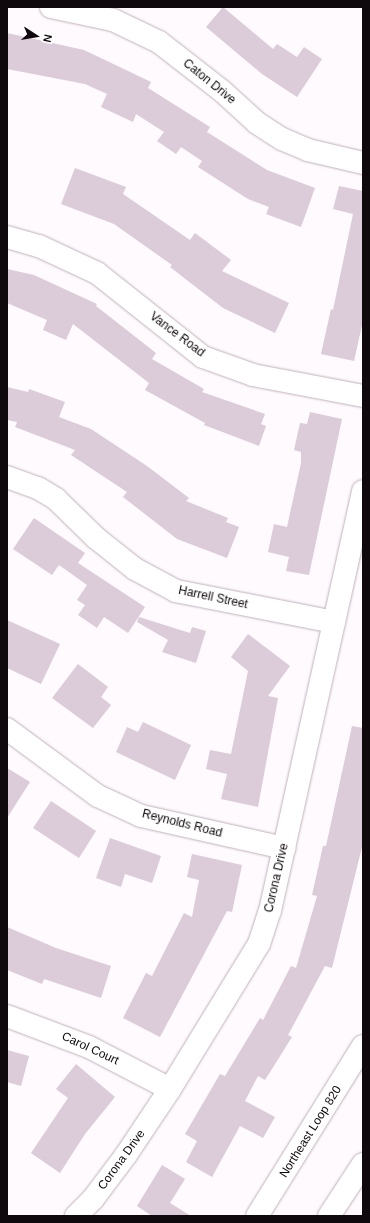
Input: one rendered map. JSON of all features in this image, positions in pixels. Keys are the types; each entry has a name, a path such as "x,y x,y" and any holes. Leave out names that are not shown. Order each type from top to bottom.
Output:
{"main road":[{"name":"Caton Drive","path":"51,7 113,20 158,42 222,91 257,123 282,138 308,150 363,163"},
{"name":"Vance Road","path":"7,237 39,246 97,273 203,357 253,375 363,396"},
{"name":"Harrell Street","path":"7,477 38,488 56,499 96,538 135,570 176,591 334,622"},
{"name":"Corona Drive","path":"76,1216 93,1199 126,1155 170,1089 259,944 284,848 363,491"},
{"name":"Reynolds Road","path":"7,729 98,796 141,816 284,848"},
{"name":"Carol Court","path":"7,1016 89,1047 170,1089"},
{"name":"Northeast Loop 820","path":"256,1216 363,1046"},
{"path":"329,1216 363,1164"}],"building":[{"path":"223,7 273,49 277,44 297,57 304,47 322,59 297,97 262,74 206,27"},
{"path":"7,33 84,50 151,82 148,88 210,127 207,132 267,170 315,188 301,227 266,214 269,207 248,199 198,167 202,161 181,147 176,154 157,141 164,132 136,114 133,122 101,107 107,94 85,84 7,69"},
{"path":"75,168 126,187 123,194 190,240 195,233 231,260 222,271 289,303 275,333 223,308 170,267 172,265 114,224 61,204"},
{"path":"339,186 363,191 363,321 354,361 321,354 331,309 333,310 353,214 333,209"},
{"path":"7,269 34,275 97,304 96,306 156,353 152,359 204,389 202,392 265,414 261,424 266,426 259,446 204,425 205,423 145,390 149,383 73,324 66,340 43,330 47,320 7,303"},
{"path":"7,387 28,392 29,389 65,402 59,417 91,429 147,466 189,498 186,501 228,518 226,522 239,527 227,558 177,539 123,497 127,492 71,455 75,450 15,427 17,422 7,420"},
{"path":"310,412 342,419 309,575 286,571 289,557 268,552 274,524 287,527 301,463 301,452 294,450 300,423 307,424"},
{"path":"34,518 85,553 78,563 145,607 128,633 104,617 97,628 78,615 85,605 77,600 87,585 59,565 52,575 13,549"},
{"path":"139,617 190,633 192,627 206,631 196,663 162,652 168,640 137,622"},
{"path":"7,620 60,644 41,684 7,668"},
{"path":"248,634 290,666 268,696 278,698 258,807 221,799 227,774 206,769 210,750 231,754 248,671 231,657"},
{"path":"78,664 108,687 101,697 111,705 93,728 52,698"},
{"path":"143,722 191,745 175,780 116,752 127,727 138,732"},
{"path":"352,726 363,728 363,843 332,968 325,966 288,1035 292,1037 265,1080 258,1076 245,1101 275,1117 263,1138 240,1126 212,1177 186,1162 197,1141 185,1134 220,1074 225,1076 260,1018 263,1020 291,966 296,968 317,896 312,895 323,846 326,846"},
{"path":"7,768 30,782 7,818"},
{"path":"51,801 96,831 79,858 33,828"},
{"path":"110,838 161,856 152,883 125,874 121,887 96,878"},
{"path":"192,854 242,865 232,912 227,911 160,1037 123,1018 146,973 152,976 184,913 192,917 199,880 187,877"},
{"path":"7,927 56,948 111,966 101,998 44,979 42,984 7,970"},
{"path":"7,1050 29,1056 21,1086 7,1082"},
{"path":"76,1064 115,1097 85,1134 60,1173 31,1153 68,1098 56,1089"},
{"path":"162,1165 185,1179 170,1203 191,1216 152,1216 137,1206"}]}
